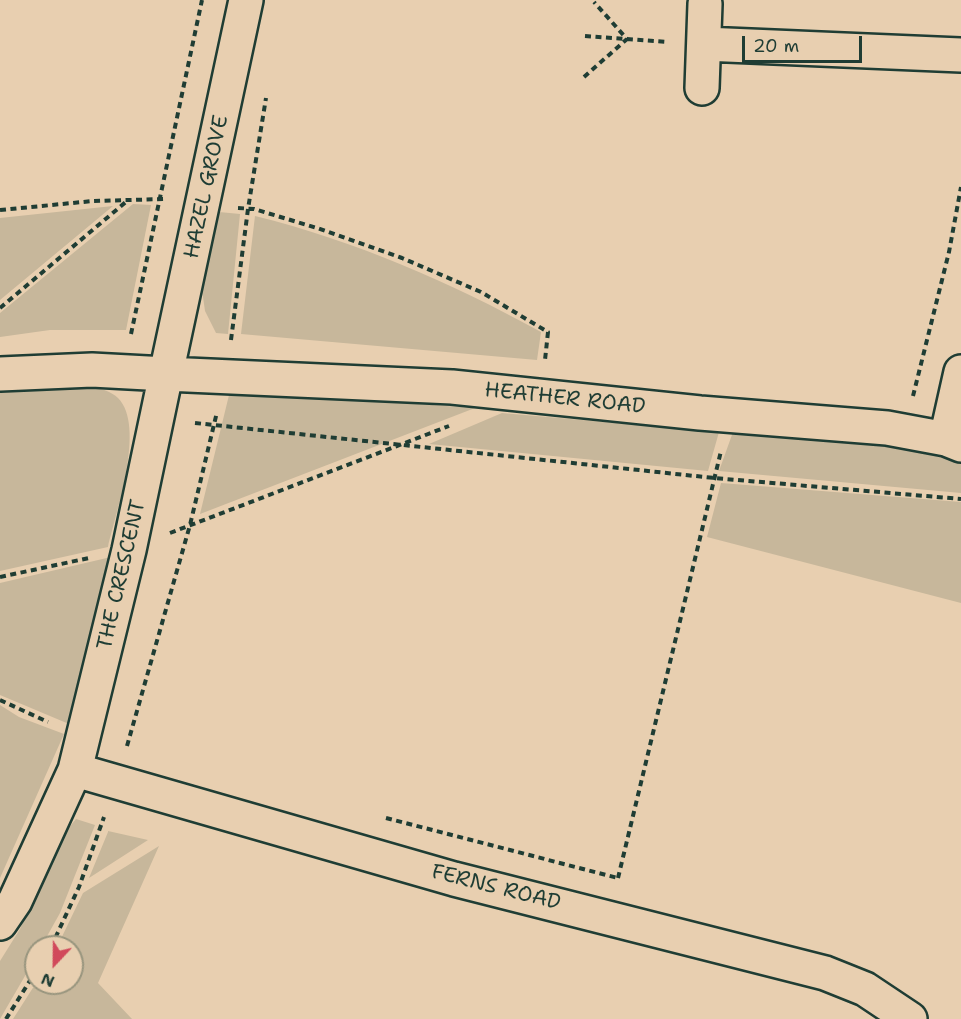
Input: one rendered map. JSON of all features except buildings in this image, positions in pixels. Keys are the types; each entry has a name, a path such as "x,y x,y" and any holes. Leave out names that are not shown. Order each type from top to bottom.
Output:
{"street":[{"name":"HAZEL GROVE","path":"166,374 246,0"},
{"path":"702,88 705,4"},
{"path":"704,44 961,55"},
{"path":"0,374 92,370 166,374"},
{"path":"954,442 961,372"},
{"name":"HEATHER ROAD","path":"166,374 453,387 730,416 904,431 954,442"},
{"name":"THE CRESCENT","path":"0,923 15,901 75,770 129,550 166,374"},
{"name":"FERNS ROAD","path":"75,770 454,879 825,973 865,989 910,1019"}],"path":[{"path":"123,372 201,0"},
{"path":"594,2 627,39"},
{"path":"585,36 704,44"},
{"path":"584,77 627,39"},
{"path":"190,525 213,425 227,377 248,209 267,92"},
{"path":"904,431 949,252 961,187"},
{"path":"0,210 160,199 248,209 317,228 402,258 481,292 548,332 542,397"},
{"path":"0,308 128,200"},
{"path":"609,917 730,416"},
{"path":"158,418 397,446 714,478 961,499"},
{"path":"0,577 129,550 452,425"},
{"path":"6,1019 24,990"}],"shaded area":[{"path":"133,204 151,205 126,330 50,330 0,337 0,313"},
{"path":"113,206 0,300 0,218"},
{"path":"219,212 240,214 228,334 216,333 205,311 202,290"},
{"path":"255,216 293,226 366,251 472,296 541,332 537,360 241,334"},
{"path":"51,385 86,386 104,390 118,398 126,411 129,428 127,470 108,547 0,571 0,391"},
{"path":"230,391 475,408 200,514"},
{"path":"502,413 719,432 708,471 429,444"},
{"path":"733,432 924,448 961,464 961,493 719,471"},
{"path":"721,483 961,502 961,603 707,537"},
{"path":"111,557 69,724 0,695 0,583"},
{"path":"0,705 19,717 64,734 0,878"},
{"path":"76,819 95,825 60,913 48,935 24,935 24,978 0,1019 0,961 20,929 57,842"},
{"path":"108,832 148,840 89,878"},
{"path":"159,846 98,983 132,1019 13,1019 28,995 84,995 84,935 63,935 83,893"}]}
